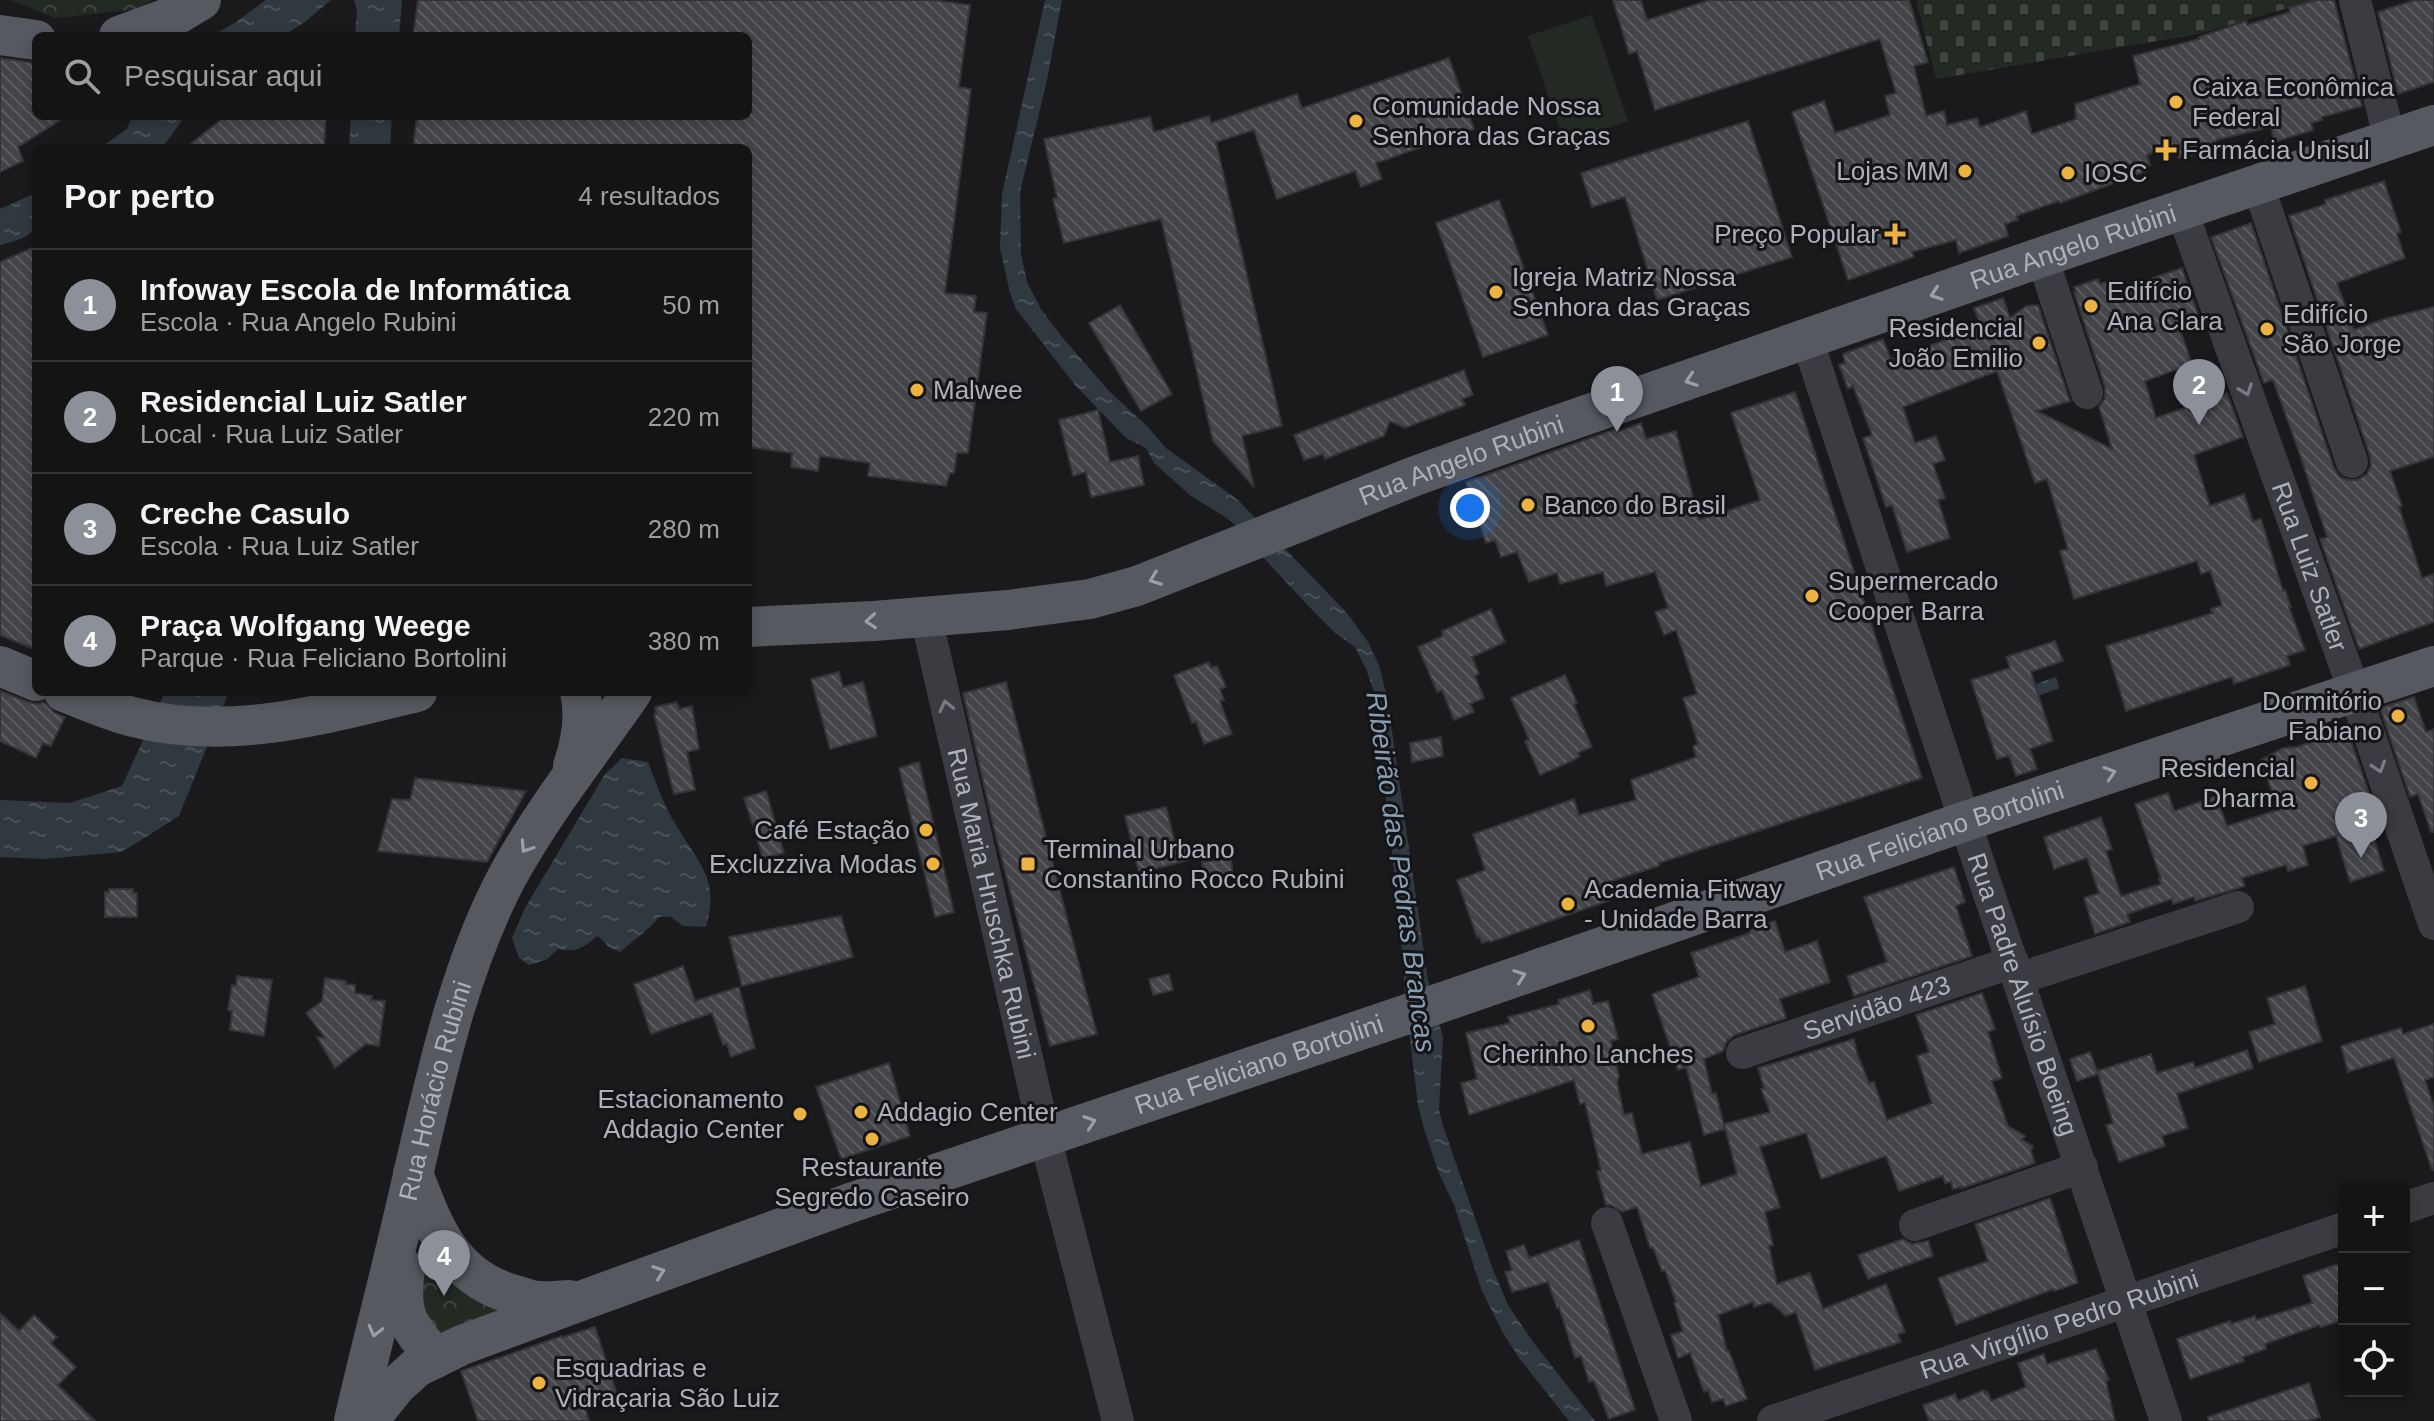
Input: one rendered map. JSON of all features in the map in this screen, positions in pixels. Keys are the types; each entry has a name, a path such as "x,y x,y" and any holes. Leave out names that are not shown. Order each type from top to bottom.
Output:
{"main road":[{"path":"130,32 176,15 201,0"},
{"path":"0,35 32,39"},
{"name":"Rua Angelo Rubini","path":"752,628 1008,610 1090,599 1137,586 1292,523 1537,432 2434,125"},
{"path":"0,666 32,679"},
{"name":"Rua Feliciano Bortolini","path":"368,1421 396,1386 417,1367 462,1345 586,1299 838,1207 1389,1021 1966,821 2434,666"},
{"path":"74,696 109,710 148,720 222,728 304,718 400,696"},
{"name":"Rua Horácio Rubini","path":"568,781 582,730 581,696"},
{"name":"Rua Horácio Rubini","path":"354,1421 453,1016 480,938 512,868 568,781 629,696"},
{"path":"411,1186 410,1233 402,1297 406,1319 436,1358"},
{"name":"Rua Feliciano Bortolini","path":"411,1186 454,1258 474,1278 500,1291 538,1302 586,1299"}],"street":[{"path":"2355,0 2390,140"},
{"path":"2258,185 2352,462"},
{"name":"Rua Luiz Satler","path":"2182,211 2355,693 2434,924"},
{"path":"2042,257 2087,393"},
{"name":"Rua Padre Aluísio Boeing","path":"1807,339 2166,1421"},
{"name":"Rua Maria Hruschka Rubini","path":"926,617 1045,1137 1118,1421"},
{"name":"Servidão 423","path":"1742,1053 2238,907"},
{"path":"1915,1225 2082,1167"},
{"path":"2410,1206 2434,1198"},
{"path":"1607,1223 1676,1421"},
{"name":"Rua Virgílio Pedro Rubini","path":"1773,1421 2338,1230"}],"green space":[{"path":"11,0 152,0 139,9 55,18"},
{"path":"1916,0 2316,0 2198,34 1936,79"},
{"path":"1592,15 1628,121 1564,142 1528,36"},
{"path":"428,1253 458,1288 518,1315 457,1338 429,1335 419,1288"}],"water":[{"path":"266,0 331,0 289,32 219,32"},
{"path":"354,0 402,0 399,32 355,32 357,11"},
{"name":"Ribeirão das Pedras Brancas","path":"1045,0 1062,0 1047,80 1020,192 1021,254 1027,282 1041,309 1062,337 1109,391 1166,448 1238,500 1347,613 1368,642 1379,665 1387,697 1428,980 1443,1038 1439,1109 1443,1126 1508,1305 1595,1421 1569,1421 1503,1333 1482,1291 1454,1205 1425,1132 1418,1105 1405,998 1400,922 1378,730 1379,706 1355,647 1315,613 1243,531 1191,496 1154,463 1146,448 1126,438 1075,385 1016,309 1000,248 1002,194"},
{"path":"130,120 182,120 165,144 106,144 127,129"},
{"path":"351,120 392,120 390,144 349,144"},
{"path":"32,195 32,230 23,238 0,245 0,209"},
{"path":"2056,677 2058,689 2034,697 2030,686"},
{"path":"163,696 227,696 179,816 122,852 45,859 0,857 0,800 70,803 122,786"},
{"path":"622,758 648,762 668,810 705,873 710,896 706,927 683,926 671,917 659,917 620,952 609,947 598,936 580,948 558,949 546,960 529,965 519,958 512,938 525,908 605,774"}],"building":[{"path":"418,0 933,0 970,5 959,87 971,89 945,293 976,296 974,312 987,313 968,453 957,453 954,473 950,473 946,486 868,476 870,463 820,456 818,471 791,467 792,453 752,448 752,144 414,144 416,120 752,120 752,32 414,32"},
{"path":"1613,0 1641,0 1647,20 1710,0 1909,0 1928,62 1914,66 1926,116 1944,111 1947,125 1977,118 1980,127 2026,111 2032,134 2076,119 2075,104 2140,84 2133,56 2199,39 2246,21 2247,25 2290,12 2289,8 2317,0 2334,0 2362,106 2322,117 2322,120 2311,123 2313,130 2274,142 2271,127 2216,140 2218,148 2179,158 2175,145 2147,155 2150,165 2145,166 2147,171 2016,216 2018,220 2005,224 2008,236 1959,253 1956,240 1912,252 1914,257 1848,280 1792,112 1824,101 1835,133 1890,115 1885,96 1896,93 1880,39 1655,110 1637,51 1629,54"},
{"path":"2415,0 2434,0 2434,82 2398,94 2378,12"},
{"path":"0,58 32,62 32,120 61,120 18,147 23,161 0,172"},
{"path":"1449,58 1474,129 1376,163 1382,179 1361,187 1355,171 1277,199 1254,130 1216,142 1282,426 1242,436 1254,487 1213,441 1161,219 1064,243 1053,199 1057,198 1044,139 1150,117 1154,132 1209,116 1211,123 1297,94 1302,108"},
{"path":"220,120 326,120 324,144 191,144"},
{"path":"1748,121 1792,257 1657,300 1625,197 1592,207 1581,173"},
{"path":"2384,181 2401,232 2397,234 2405,258 2337,283 2354,330 2387,318 2434,307 2434,457 2390,471 2422,578 2434,574 2434,622 2359,649 2320,539 2327,537 2300,455 2273,380 2264,383 2211,237 2251,223 2334,468 2340,477 2357,480 2367,474 2371,465 2370,456 2289,216 2326,204 2325,200"},
{"name":"Igreja Matriz Nossa Senhora das Graças","path":"1499,200 1548,335 1483,357 1436,223"},
{"path":"32,248 32,648 0,635 0,262"},
{"path":"2182,268 2199,317 2178,324 2192,364 2145,381 2156,418 2227,393 2243,437 2194,455 2210,506 2244,494 2253,521 2261,519 2305,650 2287,656 2290,665 2234,684 2232,677 2126,711 2106,646 2213,613 2211,609 2222,605 2210,571 2201,574 2197,561 2074,599 2060,551 2068,549 2047,479 2035,483 1997,371 1903,407 1915,443 1936,436 1945,460 1933,464 1945,498 1938,500 1950,538 1907,552 1892,505 1886,507 1863,438 1872,435 1853,386 1848,389 1839,365 1845,363 1843,354 1883,339 1891,360 1981,327 1974,308 2003,298 2010,318 2026,306 2038,305 2070,401 2037,411 2112,449 2099,407 2105,398 2105,387 2074,287 2098,279 2100,284 2111,280 2115,291"},
{"path":"1120,305 1172,394 1141,411 1089,323"},
{"path":"1464,370 1473,395 1462,399 1465,405 1405,428 1390,421 1384,436 1325,459 1323,454 1304,460 1294,435"},
{"path":"1795,392 1922,778 1602,884 1608,901 1482,943 1477,937 1457,880 1485,870 1473,834 1574,799 1579,815 1636,800 1631,780 1696,757 1693,746 1698,744 1683,698 1697,694 1676,630 1664,635 1655,612 1668,608 1655,572 1606,586 1603,572 1560,584 1557,573 1529,582 1517,552 1501,557 1495,540 1486,543 1466,482 1641,423 1646,439 1676,431 1699,520 1760,500 1731,413"},
{"path":"1098,410 1110,462 1138,456 1144,485 1091,497 1086,472 1073,476 1059,420"},
{"path":"1491,609 1505,642 1472,657 1479,674 1475,676 1484,698 1470,704 1474,712 1454,720 1442,690 1437,692 1418,647 1443,636 1442,631"},
{"path":"2055,641 2063,661 2031,672 2053,741 2030,749 2037,769 2016,776 2009,756 1997,759 1971,680 2010,668 2006,657"},
{"path":"1209,662 1211,668 1217,666 1226,687 1220,689 1224,700 1220,701 1232,734 1204,744 1196,722 1192,723 1174,675"},
{"path":"839,672 843,687 863,682 877,736 830,749 811,679"},
{"path":"1565,675 1592,747 1578,753 1580,756 1572,761 1540,775 1511,698"},
{"name":"Terminal Urbano Constantino Rocco Rubini","path":"1006,682 1097,1034 1050,1046 993,825 963,693"},
{"path":"0,691 28,702 44,702 55,713 65,717 51,746 43,743 36,758 0,741"},
{"path":"2414,697 2426,732 2434,729 2434,832 2431,832 2418,794 2410,797 2380,708"},
{"path":"677,702 679,709 692,706 699,749 687,752 695,790 674,794 654,714 655,707"},
{"path":"2347,729 2379,822 2370,825 2384,871 2350,882 2336,836 2303,846 2308,865 2288,871 2286,865 2242,878 2245,886 2195,901 2194,897 2173,904 2172,899 2127,914 2130,922 2095,934 2084,898 2099,893 2087,858 2054,869 2044,837 2101,817 2112,849 2106,851 2121,896 2161,884 2135,804 2168,793 2174,811 2216,796 2227,826 2278,810 2261,760 2283,748 2297,747"},
{"path":"1441,737 1443,756 1412,762 1410,743"},
{"path":"919,762 954,912 935,917 899,768"},
{"path":"415,778 526,791 487,862 378,851 392,799 410,800"},
{"path":"766,791 784,853 763,858 744,798"},
{"path":"1166,807 1175,843 1184,842 1189,860 1139,873 1125,816"},
{"path":"1231,858 1233,876 1205,880 1202,862"},
{"path":"1954,867 1965,902 1956,906 1972,956 1854,996 1847,976 1887,962 1864,897"},
{"path":"109,889 133,889 133,893 137,893 137,917 105,917 105,892"},
{"path":"841,916 853,957 742,986 729,937"},
{"path":"1775,921 1785,952 1817,941 1830,982 1780,999 1786,1018 1735,1035 1727,1041 1723,1051 1704,1059 1725,1129 1704,1135 1686,1067 1678,1070 1652,994 1699,977 1691,953"},
{"path":"683,966 695,1001 739,987 755,1048 731,1057 727,1044 723,1045 712,1013 651,1034 634,984"},
{"path":"1169,974 1173,990 1153,995 1149,979"},
{"path":"237,976 272,980 264,1036 230,1030 232,1011 228,1010 232,985 236,986"},
{"path":"325,978 346,981 345,984 355,985 355,993 372,996 371,1000 385,1001 379,1046 366,1044 335,1068 317,1037 325,1038 306,1013 322,1001"},
{"path":"2305,986 2322,1041 2259,1062 2249,1032 2275,1024 2267,998"},
{"path":"1590,990 1593,1004 1608,1001 1618,1039 1611,1041 1624,1115 1632,1113 1642,1154 1690,1142 1701,1186 1737,1174 1724,1124 1770,1112 1761,1089 1764,1088 1758,1068 1854,1039 1869,1083 1874,1082 1887,1120 1932,1103 1917,1056 1929,1052 1916,1015 1982,993 1995,1029 1988,1032 2002,1078 1992,1081 2008,1126 2025,1136 2022,1140 2033,1146 2031,1151 2035,1163 1962,1188 1953,1189 1951,1182 1945,1183 1943,1176 1899,1191 1886,1156 1821,1179 1806,1133 1760,1147 1780,1207 1765,1212 1773,1245 1769,1246 1777,1284 1810,1273 1823,1309 1886,1284 1905,1332 1898,1334 1901,1342 1815,1370 1796,1312 1786,1316 1770,1302 1754,1307 1753,1302 1718,1315 1727,1351 1747,1399 1726,1406 1723,1399 1712,1402 1708,1390 1704,1392 1690,1353 1678,1358 1671,1335 1683,1331 1676,1302 1665,1270 1662,1271 1653,1248 1650,1248 1637,1207 1622,1212 1606,1205 1585,1103 1580,1104 1574,1080 1469,1115 1461,1083 1477,1079 1466,1033 1510,1023 1508,1017 1559,1004 1558,1000"},
{"path":"2434,1024 2434,1077 2425,1080 2434,1106 2432,1170 2394,1058 2348,1072 2341,1046 2401,1028 2403,1034"},
{"path":"2247,1050 2253,1068 2177,1094 2188,1128 2162,1136 2165,1146 2119,1162 2106,1125 2113,1123 2098,1074 2077,1081 2070,1059 2090,1052 2097,1071 2151,1054 2157,1073 2193,1062 2195,1068"},
{"name":"Addagio Center","path":"889,1063 910,1136 841,1159 816,1087"},
{"path":"2050,1198 2078,1283 1956,1325 1938,1278 1988,1261 1975,1224"},
{"path":"1903,1239 1912,1244 1928,1241 1933,1256 1868,1279 1858,1255"},
{"path":"1579,1240 1635,1410 1609,1419 1594,1381 1589,1382 1581,1356 1575,1358 1548,1282 1512,1292 1505,1272 1512,1270 1506,1251 1524,1245 1529,1258"},
{"path":"2338,1264 2338,1322 2265,1344 2266,1349 2243,1357 2244,1361 2190,1379 2177,1339 2230,1321 2231,1324 2255,1316 2256,1320 2312,1303 2303,1276"},
{"path":"0,1313 19,1331 34,1315 57,1337 51,1343 76,1367 58,1385 95,1421 0,1421"},
{"name":"Esquadrias e Vidraçaria São Luiz","path":"595,1327 618,1397 585,1408 589,1421 478,1421 461,1371"},
{"path":"2096,1349 2109,1380 2106,1381 2115,1421 1929,1421 1923,1405 1955,1394 1958,1401 1984,1390 1991,1401 2026,1387 2018,1363 2044,1354 2047,1364"},
{"path":"2309,1383 2320,1417 2308,1421 2209,1421 2208,1417"}],"place":[{"name":"Caixa Econômica Federal","path":"2176,102"},
{"name":"Comunidade Nossa Senhora das Graças","path":"1356,121"},
{"name":"Farmácia Unisul","path":"2166,150"},
{"name":"Lojas MM","path":"1965,171"},
{"name":"IOSC","path":"2068,173"},
{"name":"Preço Popular","path":"1895,234"},
{"name":"Igreja Matriz Nossa Senhora das Graças","path":"1496,292"},
{"name":"Edifício Ana Clara","path":"2091,306"},
{"name":"Edifício São Jorge","path":"2267,329"},
{"name":"Residencial João Emilio","path":"2039,343"},
{"name":"Malwee","path":"917,390"},
{"name":"Residencial Luiz Satler","path":"2199,425"},
{"name":"Infoway Escola de Informática","path":"1617,432"},
{"name":"Banco do Brasil","path":"1528,505"},
{"name":"Supermercado Cooper Barra","path":"1812,596"},
{"name":"Dormitório Fabiano","path":"2398,716"},
{"name":"Residencial Dharma","path":"2311,783"},
{"name":"Café Estação","path":"926,830"},
{"name":"Creche Casulo","path":"2361,858"},
{"name":"Excluzziva Modas","path":"933,864"},
{"name":"Terminal Urbano Constantino Rocco Rubini","path":"1028,864"},
{"name":"Academia Fitway - Unidade Barra","path":"1568,904"},
{"name":"Cherinho Lanches","path":"1588,1026"},
{"name":"Addagio Center","path":"861,1112"},
{"name":"Estacionamento Addagio Center","path":"800,1114"},
{"name":"Restaurante Segredo Caseiro","path":"872,1139"},
{"name":"Praça Wolfgang Weege","path":"444,1296"},
{"name":"Esquadrias e Vidraçaria São Luiz","path":"539,1383"}]}
